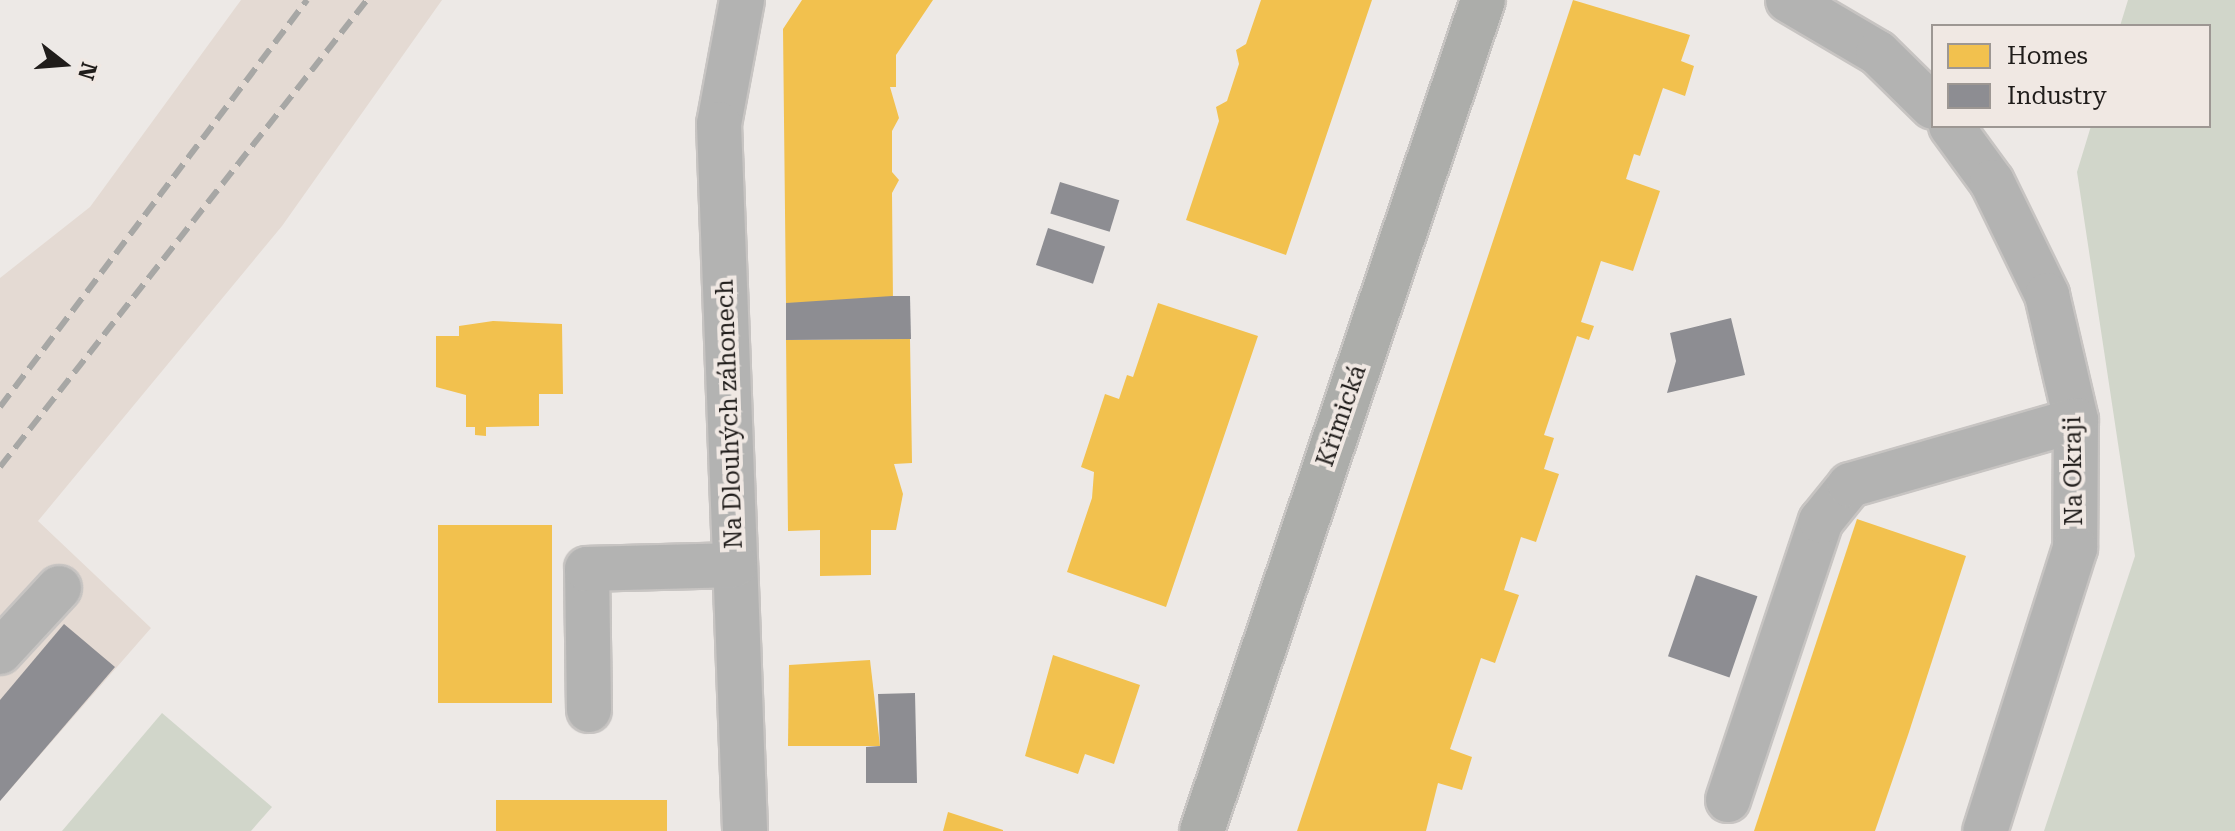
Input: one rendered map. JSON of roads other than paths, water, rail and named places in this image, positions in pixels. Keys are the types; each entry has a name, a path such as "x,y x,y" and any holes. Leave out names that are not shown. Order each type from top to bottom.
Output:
{"main road":[{"name":"Křimická","path":"1202,831 1483,0"}],"street":[{"name":"Na Dlouhých záhonech","path":"742,0 719,124 745,831"},
{"path":"1788,0 1878,53 1931,105"},
{"name":"Na Okraji","path":"1952,128 1992,182 2047,295 2076,420 2075,548 1985,831"},
{"path":"1728,800 1821,521 1850,485 2076,420"},
{"path":"589,710 587,569 735,565"},
{"path":"0,652 59,588"}],"railway":[{"path":"0,407 307,0"},
{"path":"0,467 367,0"}]}
